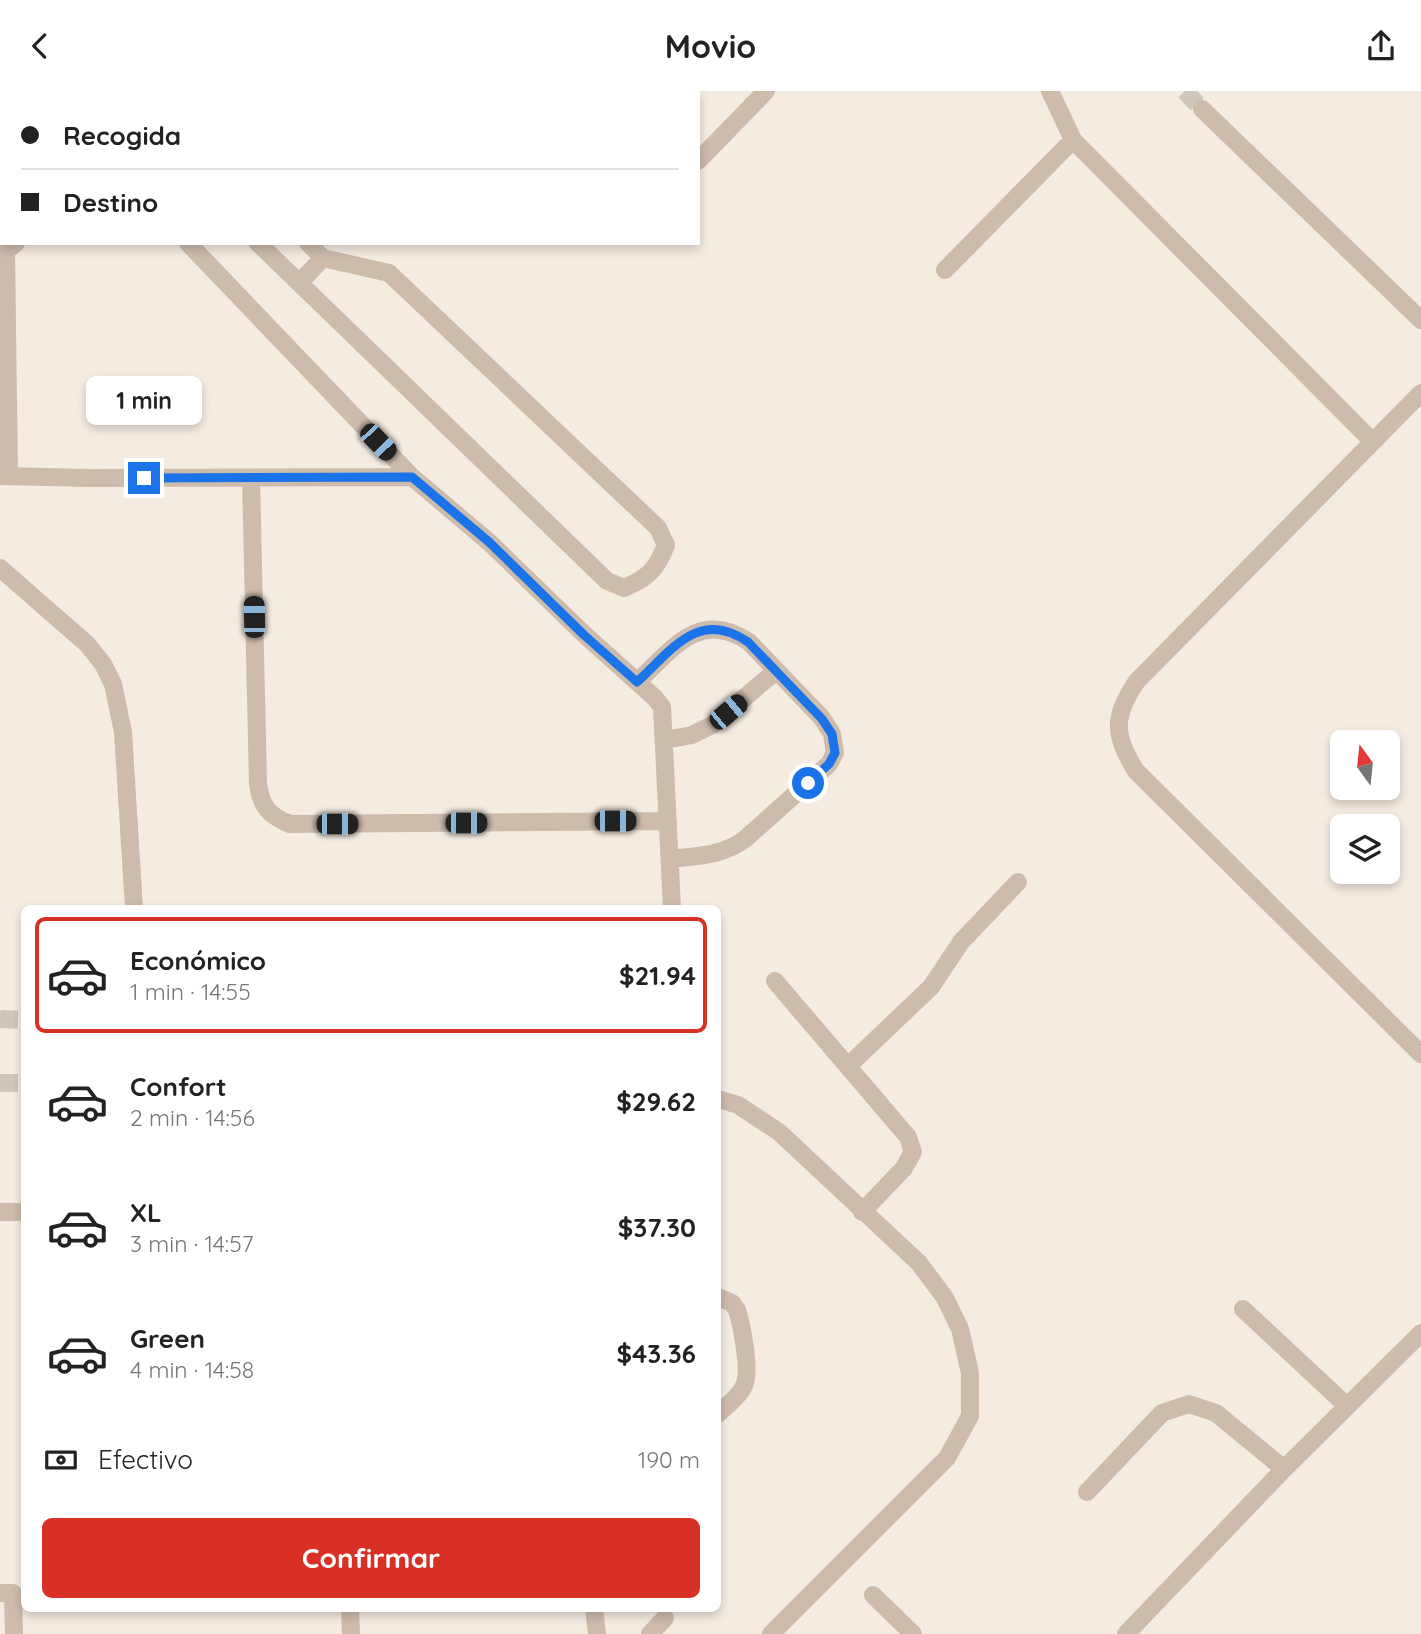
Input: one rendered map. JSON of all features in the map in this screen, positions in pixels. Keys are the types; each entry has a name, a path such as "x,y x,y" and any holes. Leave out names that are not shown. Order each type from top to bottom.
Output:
{"lane":[{"path":"700,159 766,91"},
{"path":"1051,91 1073,139 1372,441"},
{"path":"1202,109 1421,320"},
{"path":"945,269 1073,139"},
{"path":"14,245 6,251 4,476 412,477"},
{"path":"190,245 412,477 489,542 662,707 672,905"},
{"path":"260,245 607,581 624,588 642,581 659,563 666,545 658,528 389,273 323,258 310,245"},
{"path":"299,283 323,258"},
{"path":"1421,393 1137,681 1123,701 1118,726 1123,750 1136,771 1421,1054"},
{"path":"251,478 258,784 265,810 274,818 290,824 668,821"},
{"path":"0,568 87,644 103,664 113,684 123,732 134,905"},
{"path":"637,682 687,636 701,630 718,628 735,632 748,642 822,719 832,734 835,753 829,764 732,849 670,859"},
{"path":"664,740 692,735 712,725 776,671"},
{"path":"848,1066 931,987 961,942 1018,882"},
{"path":"775,981 908,1137 913,1152 904,1168 862,1212"},
{"path":"721,1100 738,1105 779,1132 919,1263 945,1298 960,1329 970,1373 970,1416 947,1458 771,1634"},
{"path":"0,1212 21,1212"},
{"path":"721,1298 732,1303 737,1310 747,1374 739,1393 721,1411"},
{"path":"1243,1308 1347,1406"},
{"path":"1126,1634 1283,1469 1421,1333"},
{"path":"1087,1492 1162,1413 1189,1404 1216,1413 1283,1469"},
{"path":"12,1593 14,1634"},
{"path":"873,1595 913,1634"},
{"path":"350,1612 351,1634"},
{"path":"594,1612 597,1634"},
{"path":"650,1634 665,1618"}],"tunnel":[{"path":"1185,91 1202,109"},
{"path":"0,1019 21,1020"},
{"path":"0,1083 21,1083"}],"route":[{"path":"144,478 412,477 489,542 584,635 637,682 687,636 701,630 718,628 735,632 748,642 822,719 832,734 835,753 829,764 808,783"}]}
